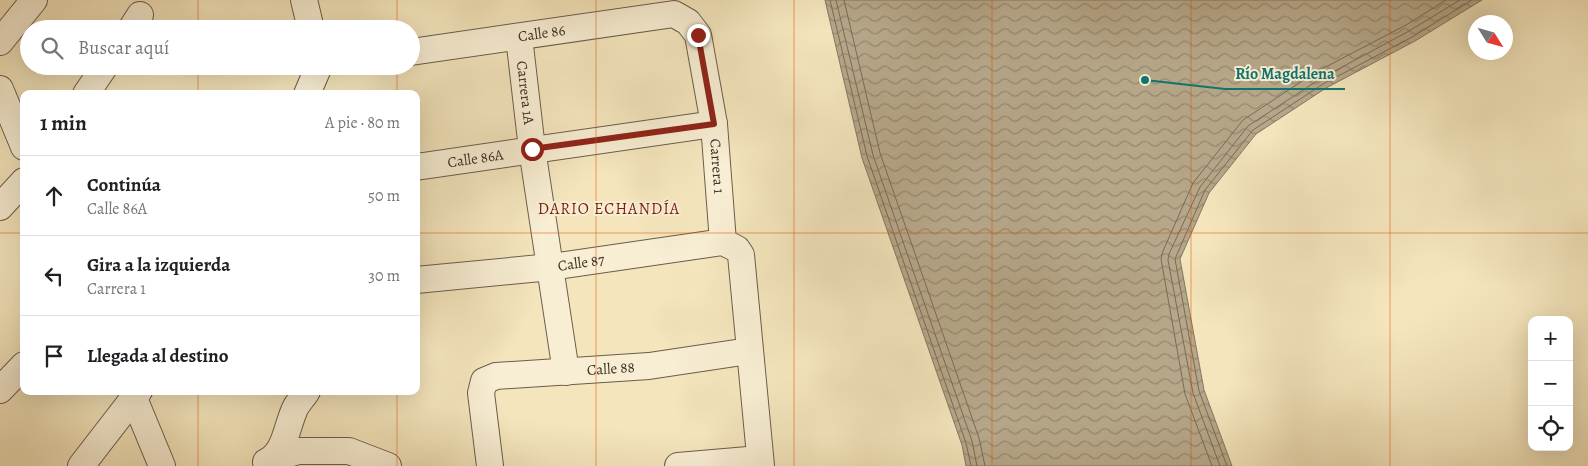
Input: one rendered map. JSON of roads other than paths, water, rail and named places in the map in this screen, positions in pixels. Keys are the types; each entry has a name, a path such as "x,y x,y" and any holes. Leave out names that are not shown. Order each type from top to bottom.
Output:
{"street":[{"path":"0,42 34,0"},
{"path":"304,0 309,20"},
{"name":"Calle 86","path":"420,51 674,14"},
{"name":"Carrera 1","path":"674,14 688,22 698,35 714,124 749,351 761,462"},
{"name":"Carrera 1A","path":"519,37 532,149 566,372"},
{"path":"89,90 99,75"},
{"path":"309,90 315,75"},
{"path":"0,89 20,137"},
{"name":"Calle 86A","path":"420,166 714,124"},
{"path":"0,207 20,185"},
{"name":"Calle 87","path":"420,280 732,249"},
{"name":"Calle 88","path":"490,466 481,393 484,381 496,376 649,366 749,351"},
{"path":"0,390 20,369"},
{"path":"81,466 133,395"},
{"path":"135,395 162,466"},
{"path":"266,462 281,446 294,410 304,395"},
{"path":"266,462 298,451 349,451 388,466"},
{"path":"678,466 761,462"}],"water":[{"path":"825,0 1482,0 1415,41 1326,88 1256,134 1209,193 1180,259 1204,390 1232,466 966,466 962,445 862,158"}],"place":[{"name":"Río Magdalena","path":"1145,80"}],"district":[{"name":"DARIO ECHANDÍA","path":"609,209"}]}
